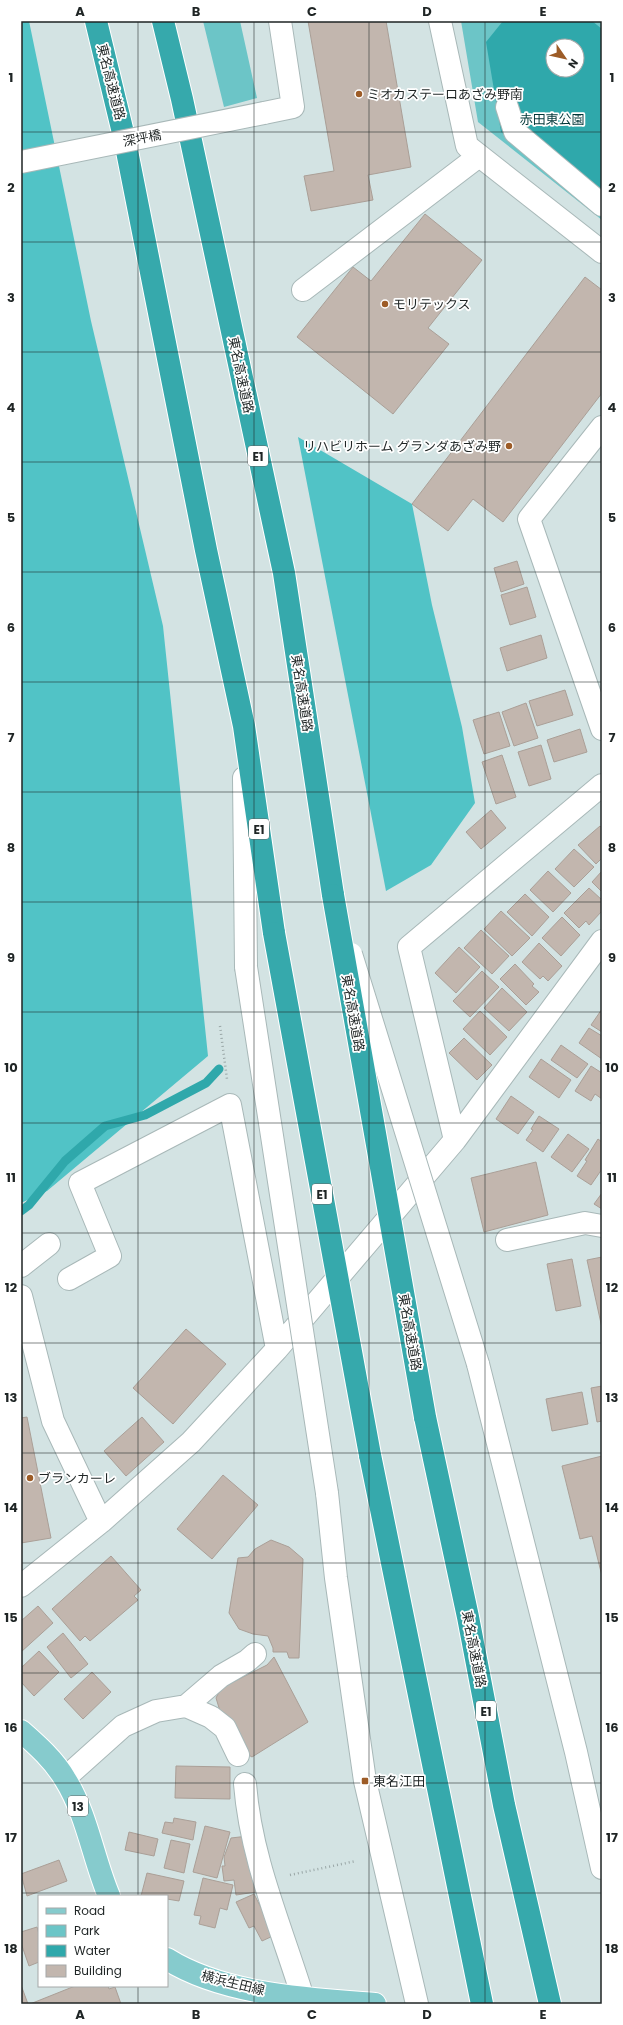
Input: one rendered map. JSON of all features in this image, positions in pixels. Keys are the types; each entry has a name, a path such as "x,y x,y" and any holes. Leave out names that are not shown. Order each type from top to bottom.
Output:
{"highway":[{"name":"東名高速道路","path":"96,21 125,141 206,550 244,726 274,932 370,1455 482,2004"},
{"name":"東名高速道路","path":"163,21 182,99 284,573 333,895 425,1417 468,1617 504,1805 550,2004"}],"main road":[{"name":"13","path":"21,1732 37,1746 65,1778 79,1809 109,1895"},
{"name":"横浜生田線","path":"168,1960 184,1970 240,1987 303,1998 375,2004"}],"street":[{"name":"深坪橋","path":"21,162 293,107 280,21"},
{"path":"440,21 467,146 602,252"},
{"path":"507,107 515,132 602,206"},
{"path":"303,290 478,156"},
{"path":"602,427 529,519 602,729"},
{"path":"244,726 246,967 327,1493 336,1578 365,1781 417,2004"},
{"path":"455,1140 409,947 602,785"},
{"path":"333,895 478,1364 576,1752 602,1868"},
{"path":"21,1586 101,1522 192,1442 277,1349 455,1140 602,941"},
{"path":"69,1279 110,1256 80,1184 230,1105 277,1349"},
{"path":"507,1240 585,1224 602,1226"},
{"path":"21,1266 49,1244"},
{"path":"21,1296 52,1421 101,1522"},
{"path":"65,1778 123,1726 156,1711 186,1706 221,1676 247,1662 255,1654"},
{"path":"186,1706 211,1717 225,1728 238,1755"},
{"path":"245,1784 247,1815 263,1881 303,1998"}],"path":[{"path":"220,1026 230,1105"},
{"path":"263,1881 359,1861"}],"green space":[{"path":"203,21 240,21 257,98 224,107"},
{"name":"赤田東公園","path":"461,21 602,21 602,220 478,122"}],"shaded area":[{"path":"21,21 29,21 91,321 163,626 208,1056 47,1191 21,1203"},
{"path":"298,437 412,504 432,605 462,727 475,803 431,865 386,891"}],"water":[{"name":"赤田東公園","path":"503,21 592,21 602,29 602,215 501,132 486,42"}],"building":[{"name":"ミオカステーロあざみ野南","path":"308,21 386,21 411,167 368,175 373,200 311,211 304,176 334,171"},
{"name":"モリテックス","path":"425,214 482,260 428,328 449,344 393,414 297,337 353,267 371,281"},
{"name":"リハビリホーム グランダあざみ野","path":"585,277 602,290 602,393 503,522 473,499 448,531 412,504"},
{"path":"517,561 524,584 501,592 494,568"},
{"path":"527,587 536,617 510,625 501,595"},
{"path":"541,635 547,658 507,671 500,648"},
{"path":"565,690 573,715 537,726 529,701"},
{"path":"526,703 538,738 514,746 502,712"},
{"path":"499,712 510,746 484,754 473,720"},
{"path":"580,729 587,752 554,762 547,740"},
{"path":"541,745 551,779 529,786 518,752"},
{"path":"502,755 516,797 496,804 482,762"},
{"path":"491,810 506,828 481,849 466,832"},
{"path":"600,826 602,828 602,858 596,864 578,845"},
{"path":"574,849 594,867 574,887 555,869"},
{"path":"548,871 571,893 553,912 530,890"},
{"path":"602,871 602,892 592,882"},
{"path":"589,888 602,900 602,911 589,925 586,921 579,928 564,913"},
{"path":"525,894 549,917 532,936 507,912"},
{"path":"501,911 530,938 512,956 484,929"},
{"path":"562,917 580,935 561,956 542,938"},
{"path":"481,930 509,956 492,974 464,948"},
{"path":"539,943 562,966 548,981 543,976 540,979 522,962"},
{"path":"459,947 480,967 456,993 435,973"},
{"path":"515,964 534,984 532,986 539,992 526,1005 500,979"},
{"path":"482,971 499,987 470,1017 453,1001"},
{"path":"502,988 527,1012 509,1031 484,1008"},
{"path":"602,1009 602,1032 591,1025"},
{"path":"480,1011 507,1037 490,1055 463,1029"},
{"path":"589,1028 602,1036 602,1059 579,1043"},
{"path":"464,1038 492,1065 477,1080 449,1053"},
{"path":"561,1045 588,1064 577,1078 551,1060"},
{"path":"541,1059 571,1080 559,1098 529,1077"},
{"path":"591,1066 602,1073 602,1099 595,1094 591,1101 575,1091"},
{"path":"511,1096 534,1112 518,1134 496,1119"},
{"path":"539,1116 559,1129 543,1152 526,1140 533,1130 531,1129"},
{"path":"568,1134 589,1149 572,1172 551,1157"},
{"path":"598,1139 602,1142 602,1169 591,1185 577,1176 587,1161 585,1160"},
{"path":"536,1162 548,1215 484,1232 471,1178"},
{"path":"602,1193 602,1209 594,1204"},
{"path":"602,1257 602,1328 587,1260"},
{"path":"572,1259 581,1306 556,1311 547,1264"},
{"path":"186,1329 226,1364 173,1424 133,1388"},
{"path":"602,1386 602,1421 597,1422 591,1388"},
{"path":"582,1392 588,1424 552,1431 546,1399"},
{"name":"ブランカーレ","path":"27,1417 51,1538 21,1543 21,1418"},
{"path":"142,1417 164,1442 126,1476 104,1451"},
{"path":"602,1456 602,1576 592,1536 580,1539 562,1466"},
{"path":"223,1475 258,1505 212,1559 177,1529"},
{"path":"271,1540 289,1547 303,1559 299,1658 289,1658 287,1652 273,1652 268,1636 253,1634 239,1629 229,1613 238,1558 248,1557 255,1549"},
{"path":"111,1556 141,1590 134,1596 138,1600 90,1641 85,1636 80,1641 52,1609"},
{"path":"38,1606 53,1623 21,1652 21,1621"},
{"path":"63,1633 88,1664 71,1678 47,1647"},
{"path":"39,1651 59,1672 34,1696 21,1682 21,1668"},
{"path":"274,1657 308,1722 252,1757 247,1754 220,1711 216,1698 221,1688 267,1665"},
{"path":"92,1672 111,1692 83,1719 64,1699"},
{"path":"176,1766 230,1767 230,1799 175,1798"},
{"path":"174,1818 196,1822 193,1840 162,1833 165,1822 173,1823"},
{"path":"205,1826 230,1832 217,1878 193,1872"},
{"path":"129,1832 158,1839 154,1856 125,1850"},
{"path":"248,1836 256,1892 236,1895 234,1880 224,1881 222,1866 225,1866 224,1857 231,1838"},
{"path":"171,1840 190,1844 184,1873 164,1868"},
{"path":"59,1860 67,1881 27,1896 21,1874"},
{"path":"147,1873 184,1881 179,1901 168,1899 168,1895 141,1895"},
{"path":"203,1878 233,1885 227,1910 220,1908 215,1928 199,1924 201,1916 194,1915"},
{"path":"254,1894 275,1935 262,1941 254,1926 249,1928 236,1902"},
{"path":"37,1927 38,1930 38,1962 29,1966 21,1943 21,1932"},
{"path":"21,1985 28,2004 21,2004"},
{"path":"72,1987 108,1987 109,1989 115,1987 121,2004 30,2004"}],"waterway":[{"path":"21,1211 29,1205 65,1161 105,1126 145,1115 206,1083 219,1069"}],"place":[{"name":"ミオカステーロあざみ野南","path":"359,94"},
{"name":"モリテックス","path":"385,304"},
{"name":"リハビリホーム グランダあざみ野","path":"509,446"},
{"name":"ブランカーレ","path":"30,1478"},
{"name":"東名江田","path":"365,1781"}]}
